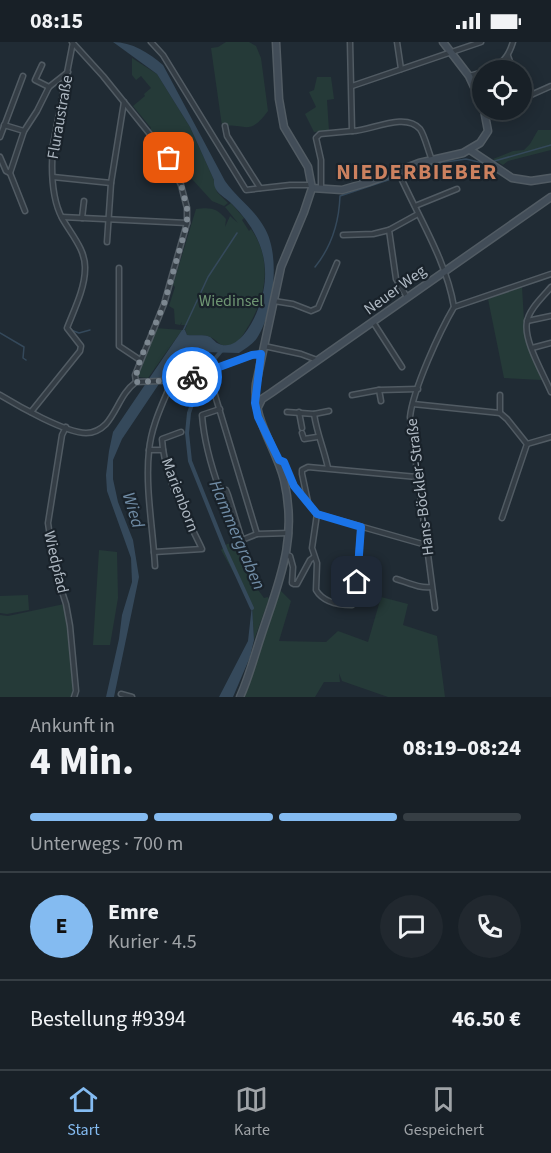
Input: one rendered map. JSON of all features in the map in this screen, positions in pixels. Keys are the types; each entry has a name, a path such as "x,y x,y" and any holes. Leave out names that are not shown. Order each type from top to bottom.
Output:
{"street":[{"path":"72,42 124,102 174,166 185,200 187,224 164,304 135,375 136,382"},
{"name":"Fluraustraße","path":"31,412 80,351 81,346 67,327 84,278 84,260 62,217 55,197 51,162 72,42"},
{"path":"151,42 163,55 246,190 290,185 342,190 400,174 432,159 470,150 485,138 488,131 486,120"},
{"path":"240,697 251,673 260,637 275,597 287,555 289,533 288,501 279,460 258,417 255,391 281,267 304,212 312,186 308,167 284,128 279,99 276,42"},
{"path":"350,42 353,131"},
{"path":"397,42 401,69"},
{"path":"443,42 472,82"},
{"path":"352,86 481,42"},
{"path":"503,60 508,56 513,42"},
{"path":"508,56 509,60"},
{"path":"42,65 35,80 49,87"},
{"path":"10,173 24,131 49,87 68,72"},
{"path":"0,137 23,76"},
{"path":"532,94 551,86"},
{"path":"107,242 111,183 124,102"},
{"path":"321,188 321,160 316,140 320,135 353,131 387,123 413,125 420,129 432,159"},
{"path":"4,125 24,131"},
{"path":"225,126 227,136 260,188"},
{"path":"470,150 506,175 520,180 551,178"},
{"path":"0,157 6,171 10,173 25,211"},
{"path":"400,174 444,271 452,291 454,307 551,274"},
{"path":"53,177 111,183"},
{"path":"415,206 457,189"},
{"name":"Neuer Weg","path":"258,407 262,399 551,196"},
{"path":"82,218 84,201"},
{"path":"343,235 373,234 389,230 418,214"},
{"path":"62,217 187,224"},
{"path":"389,230 396,279 407,297"},
{"path":"273,301 293,303 311,311 314,310 320,304 337,263"},
{"path":"119,268 120,346 140,360"},
{"path":"551,287 531,311 527,321 527,333 551,393"},
{"name":"Hans-Böckler-Straße","path":"435,608 430,586 431,577 410,417 418,389 444,323 454,307"},
{"path":"527,321 551,316"},
{"path":"373,322 402,367"},
{"path":"532,348 551,343"},
{"path":"263,346 317,360"},
{"path":"0,395 66,427 92,433 112,417 122,396 136,382 184,380 252,355 261,354"},
{"path":"208,372 257,534"},
{"path":"155,566 148,471 149,450 157,419 172,381"},
{"path":"352,394 379,390 418,389"},
{"path":"379,390 381,402"},
{"path":"500,395 500,413"},
{"path":"413,404 500,413 507,418 527,444"},
{"path":"220,409 202,416 203,430 209,460 220,491 226,490 242,540 257,534 289,533"},
{"path":"287,412 314,414 329,411"},
{"path":"299,412 304,442 317,437"},
{"path":"314,414 317,437 328,468"},
{"name":"Wiedpfad","path":"66,427 62,435 48,524 55,570 66,604 70,626 76,691 74,697"},
{"name":"Marienborn","path":"154,552 202,549 178,498 163,450 162,439 181,432"},
{"path":"527,444 551,437"},
{"path":"502,518 527,444"},
{"path":"149,450 163,450"},
{"path":"279,460 284,462 294,486 317,514 426,545"},
{"path":"308,504 302,470 308,467 417,477"},
{"path":"317,514 313,540 314,557 317,563 317,594 341,605 354,604 361,527"},
{"path":"287,555 290,556 294,584 297,584 314,557"},
{"path":"396,579 418,586 430,586"},
{"path":"121,694 132,697"}],"green space":[{"path":"226,42 249,42 256,46 261,58 268,111 262,119 251,126 222,126 211,48"},
{"path":"132,58 157,74 190,127 214,180 217,192 228,203 224,206 212,201 192,179 176,169 174,162 149,131 151,128 133,106 151,88 141,76 136,80 132,75"},
{"path":"317,77 331,77 334,99 327,100 329,131 314,132 305,114 316,107 309,92 314,90"},
{"path":"538,130 551,130 551,150 508,161 503,165 493,159 513,151 524,150"},
{"name":"Wiedinsel","path":"231,203 244,218 242,220 249,231 251,229 258,240 265,277 260,301 249,325 237,341 226,346 208,336 187,335 185,329 187,325 181,325 182,322 180,325 175,324 174,309 169,306 196,209 216,210 226,219 225,227 230,216 238,223 225,207"},
{"path":"522,287 525,337 542,380 504,378 488,299"},
{"path":"155,328 182,330 148,378 139,377 137,374"},
{"path":"238,542 243,569 264,598 269,599 254,640 252,605 221,550 227,544"},
{"path":"99,550 117,552 118,598 110,645 93,645"},
{"path":"280,590 291,601 279,641 326,642 338,631 368,642 381,597 408,604 403,625 437,636 445,697 388,697 342,681 339,673 340,682 324,682 315,697 242,697 253,673"},
{"path":"28,595 29,610 0,613 0,596"},
{"path":"64,604 73,666 71,697 0,697 0,615 8,616"}],"water":[{"path":"113,42 140,49 163,65 225,181 264,227 269,238 274,267 268,313 257,338 239,353 203,352 195,357 190,352 172,358 167,372 122,439 113,460 113,479 118,502 133,540 139,577 114,697 106,697 122,615 132,582 131,558 107,491 106,475 113,432 182,330 185,330 187,335 211,337 216,343 224,345 237,341 243,335 258,309 265,280 265,266 258,240 242,215 215,188 214,180 190,127 157,74"},
{"name":"Hammergraben","path":"252,605 254,640 250,657 233,697 219,697 248,641"}],"waterway":[{"path":"491,162 551,145"},
{"path":"315,267 334,234 340,196 439,163 466,159 487,164"},
{"name":"Wied","path":"183,331 208,277 237,233"},
{"path":"71,330 79,333 90,330"},
{"path":"0,333 24,347 23,358 26,360"},
{"name":"Hammergraben","path":"207,368 222,350"},
{"path":"197,351 210,365"},
{"name":"Hammergraben","path":"200,381 189,413 187,433 190,461 226,551 252,608"}],"way so far":[{"path":"169,158 181,184 187,208 187,224 164,304 140,360 135,380 136,382 172,381 192,377"}],"district":[{"name":"NIEDERBIEBER","path":"417,172"}],"route":[{"path":"192,377 256,353 261,354 255,398 258,417 279,460 284,462 294,486 317,514 361,527 357,582"}]}
